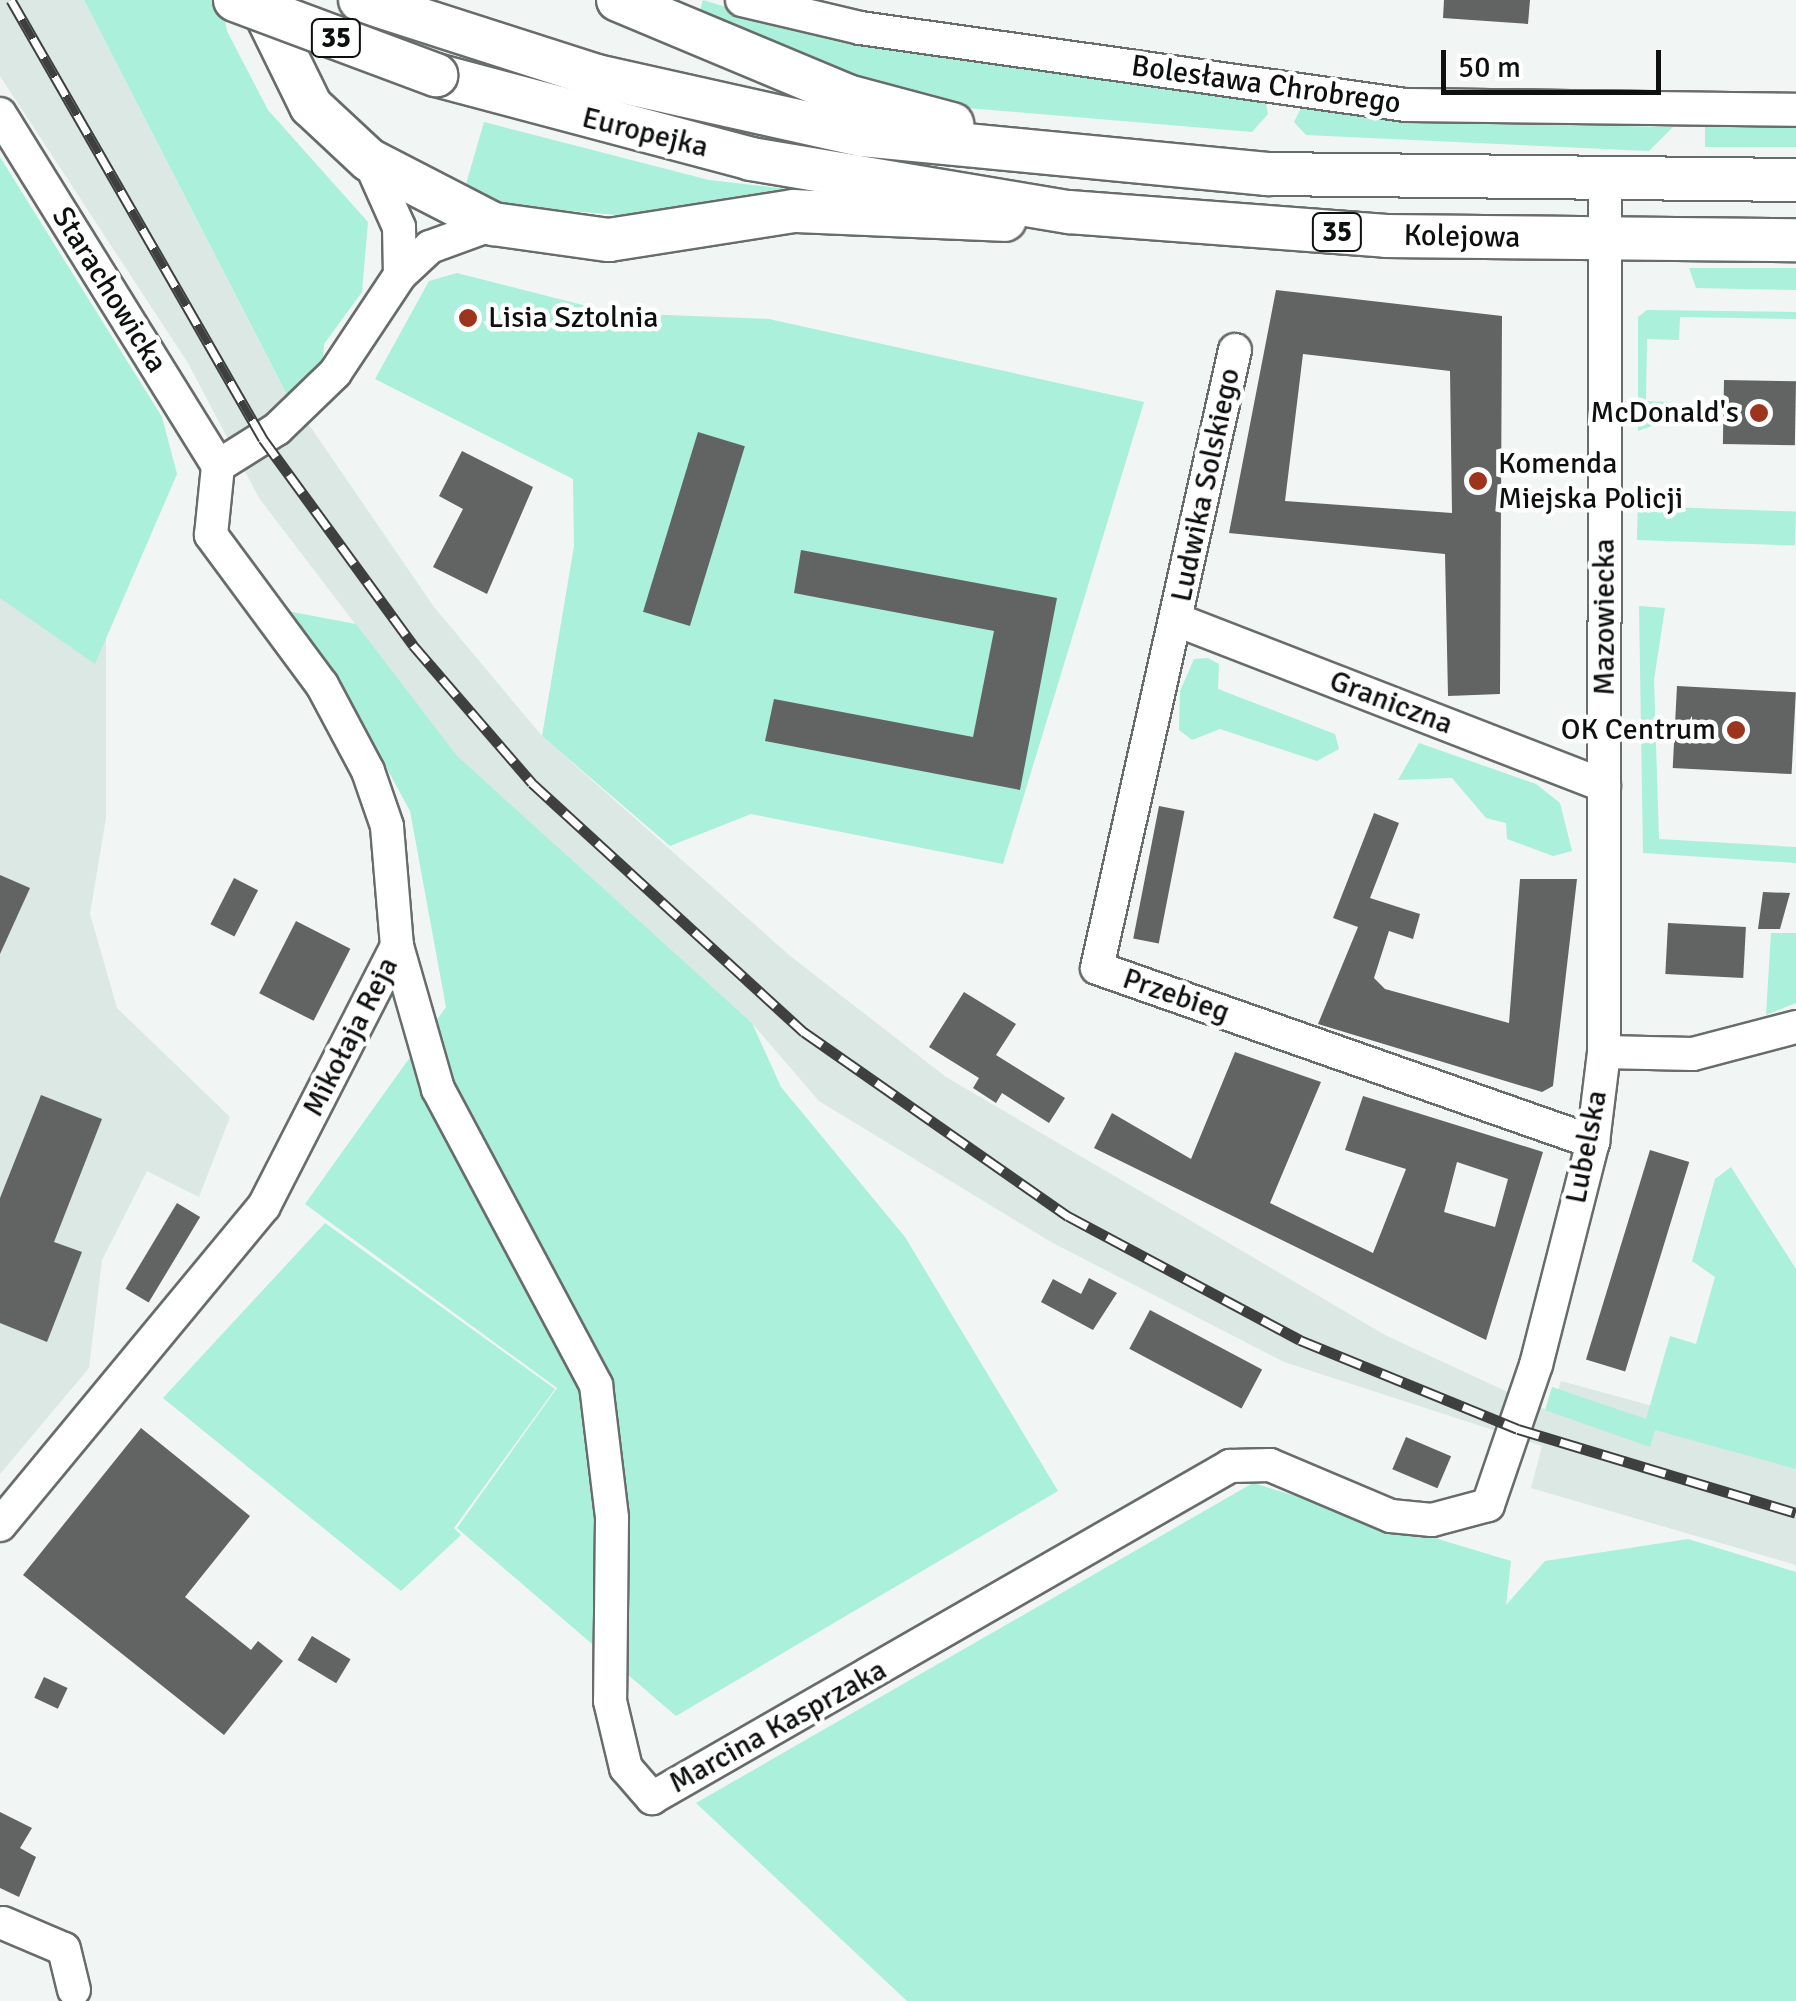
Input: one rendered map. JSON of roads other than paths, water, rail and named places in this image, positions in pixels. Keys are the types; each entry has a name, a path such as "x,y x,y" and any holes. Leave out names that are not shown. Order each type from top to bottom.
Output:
{"main road":[{"name":"Europejka","path":"235,0 436,75 750,158 1069,212"},
{"path":"259,0 310,106 369,160 493,224 608,240 794,211 943,222 1069,212"},
{"name":"Europejka","path":"360,0 431,26 761,116 1088,157"},
{"path":"618,0 847,96 1088,157"},
{"name":"Kolejowa","path":"1088,157 1286,175 1605,182 1796,180"},
{"name":"Kolejowa","path":"1069,212 1386,236 1796,240"}],"street":[{"name":"Bolesława Chrobrego","path":"742,0 860,28 1406,105 1796,110"},
{"name":"Starachowicka","path":"0,114 218,466"},
{"path":"369,160 399,227 400,274"},
{"name":"Mazowiecka","path":"1604,1052 1605,182"},
{"path":"218,466 277,428 335,373 400,274 430,247 493,224"},
{"name":"Ludwika Solskiego","path":"1177,620 1236,350"},
{"name":"Mikołaja Reja","path":"0,1525 264,1206 397,946 388,826 368,770 322,685 210,535 218,466"},
{"name":"Graniczna","path":"1177,620 1604,786"},
{"name":"Przebieg","path":"1177,620 1097,968 1593,1142"},
{"name":"Marcina Kasprzaka","path":"397,946 438,1089 596,1385 612,1518 610,1700 626,1768 652,1798 1230,1466 1270,1465 1391,1516 1432,1520 1488,1504 1518,1429"},
{"name":"Lubelska","path":"1518,1429 1593,1142 1604,1052 1692,1054 1796,1027"},
{"path":"1,1921 64,1950 74,1990"}],"railway":[{"path":"11,0 263,439 413,645 532,783 804,1032 1068,1216 1300,1340 1518,1429 1796,1513"}],"place":[{"name":"Lisia Sztolnia","path":"468,318"},
{"name":"McDonald's","path":"1759,413"},
{"name":"Komenda Miejska Policji","path":"1478,481"},
{"name":"OK Centrum","path":"1736,730"}]}
